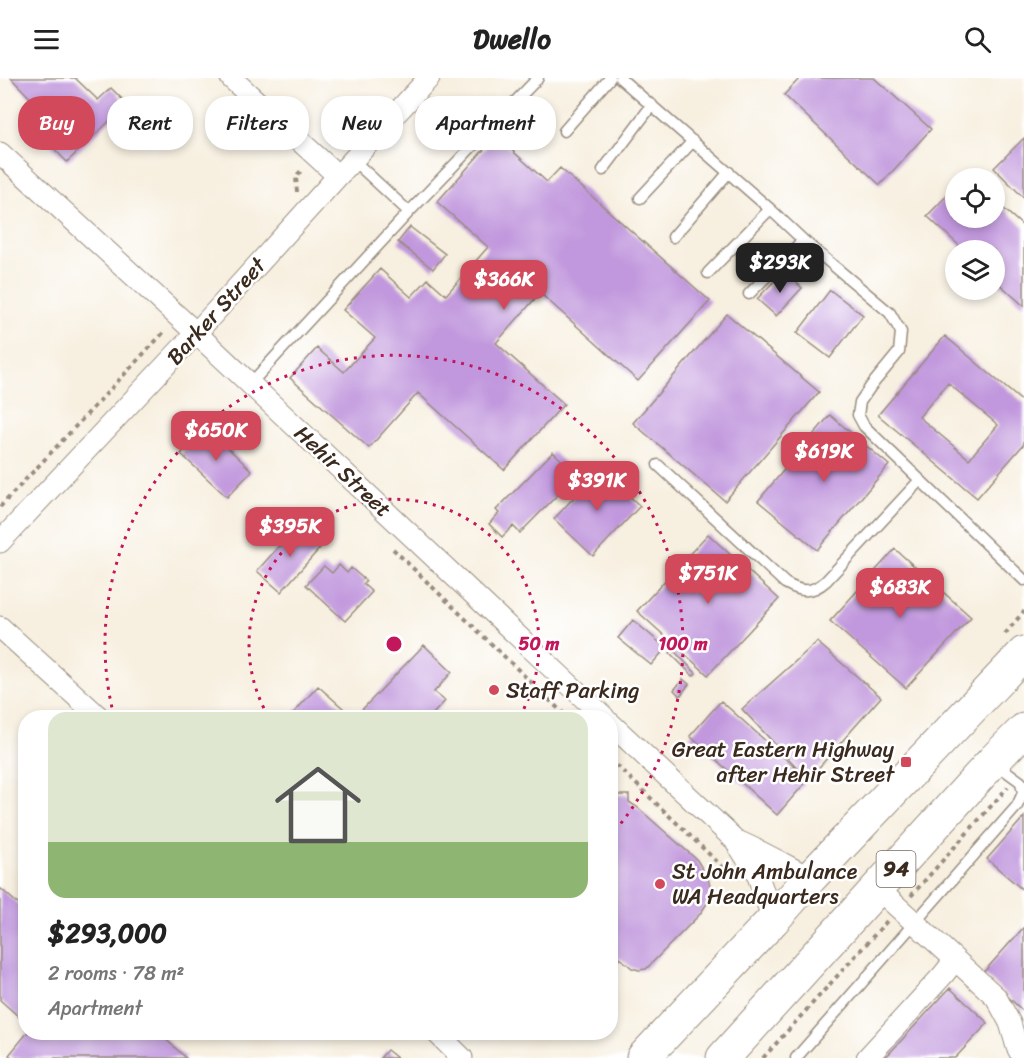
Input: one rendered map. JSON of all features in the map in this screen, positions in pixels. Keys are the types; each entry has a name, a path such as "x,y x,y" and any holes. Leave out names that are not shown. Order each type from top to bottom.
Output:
{"highway":[{"name":"94","path":"643,1058 1024,653"},
{"name":"94","path":"723,1058 993,761 1024,730"}],"street":[{"path":"231,78 338,176"},
{"name":"Barker Street","path":"0,542 196,333 429,78"},
{"name":"Hehir Street","path":"0,153 196,333 597,710"},
{"path":"0,627 91,710"},
{"path":"618,730 735,840 758,876 773,920"},
{"path":"735,840 755,848 810,878"},
{"path":"878,889 996,997 1010,1023 1023,1058"},
{"path":"867,1058 955,960"},
{"path":"444,1040 462,1058"}],"lane":[{"path":"250,384 409,212 538,78"},
{"path":"564,131 610,78"},
{"path":"620,78 770,208 803,240 890,313 901,332 899,352 870,386 860,402 858,415 864,426 1024,580"},
{"path":"603,170 652,105"},
{"path":"640,198 693,141"},
{"path":"352,160 409,212"},
{"path":"673,237 729,172"},
{"path":"708,273 770,208"},
{"path":"749,294 803,240"},
{"path":"658,465 785,583 806,591 817,588 826,581 920,480"},
{"path":"796,1058 1017,806 1023,792 1021,782 993,761"}],"path":[{"path":"618,767 733,877"}],"building":[{"path":"11,78 75,78 94,96 28,96"},
{"path":"800,78 874,78 931,129 880,185 784,95"},
{"path":"111,88 119,96 107,96 107,123 95,135 95,97 98,100"},
{"path":"1024,138 1024,198 1005,179 1005,168 994,168"},
{"path":"55,150 79,150 67,162"},
{"path":"483,150 512,150 547,182 560,168 710,301 638,381 540,293 496,343 564,404 504,470 418,393 369,448 290,378 317,348 344,372 375,338 343,310 380,269 411,297 428,279 446,295 488,247 437,202"},
{"path":"945,197 945,228 1005,228 1005,210 1024,227 1024,306 1005,289 1005,240 953,240 927,216"},
{"path":"410,227 445,254 433,269 398,242"},
{"path":"784,271 802,288 776,316 757,299"},
{"path":"830,290 863,315 830,358 797,333"},
{"path":"727,314 819,392 725,501 633,423"},
{"path":"945,336 1024,403 1024,444 977,498 878,415","holes":["948,383 998,425 969,459 919,417"]},
{"path":"830,415 889,465 817,550 758,501"},
{"path":"206,427 252,471 227,497 181,454"},
{"path":"553,452 577,475 520,533 513,526 502,537 489,524 499,513 496,510"},
{"path":"600,469 640,506 593,556 554,519"},
{"path":"297,526 305,533 311,526 319,533 312,541 320,548 281,592 257,571"},
{"path":"708,534 779,599 708,675 637,611"},
{"path":"895,549 971,617 906,688 830,621"},
{"path":"339,565 347,573 351,568 366,581 363,584 372,592 345,621 306,585 324,566 332,573"},
{"path":"633,620 666,648 651,665 618,638"},
{"path":"817,642 881,697 777,815 690,736 721,701 806,777 742,709"},
{"path":"424,645 452,672 434,692 445,701 437,710 362,710"},
{"path":"673,650 696,673 693,676 670,653"},
{"path":"683,679 689,684 680,696 674,690"},
{"path":"318,686 345,710 296,710"},
{"name":"St John Ambulance WA Headquarters","path":"618,795 629,795 629,802 697,860 708,878 711,891 708,902 700,914 646,969 632,968 620,958 618,960"},
{"path":"1024,817 1024,891 987,859"},
{"path":"0,888 18,904 18,1016 0,1000"},
{"path":"1024,927 1024,1012 983,973"},
{"path":"950,988 988,1023 955,1058 885,1058"},
{"path":"21,1040 167,1040 186,1058 13,1058 9,1055"},
{"path":"387,1050 397,1058 380,1058"}],"place":[{"name":"Staff Parking","path":"494,690"},
{"name":"Great Eastern Highway after Hehir Street","path":"906,762"},
{"name":"St John Ambulance WA Headquarters","path":"660,884"}]}
